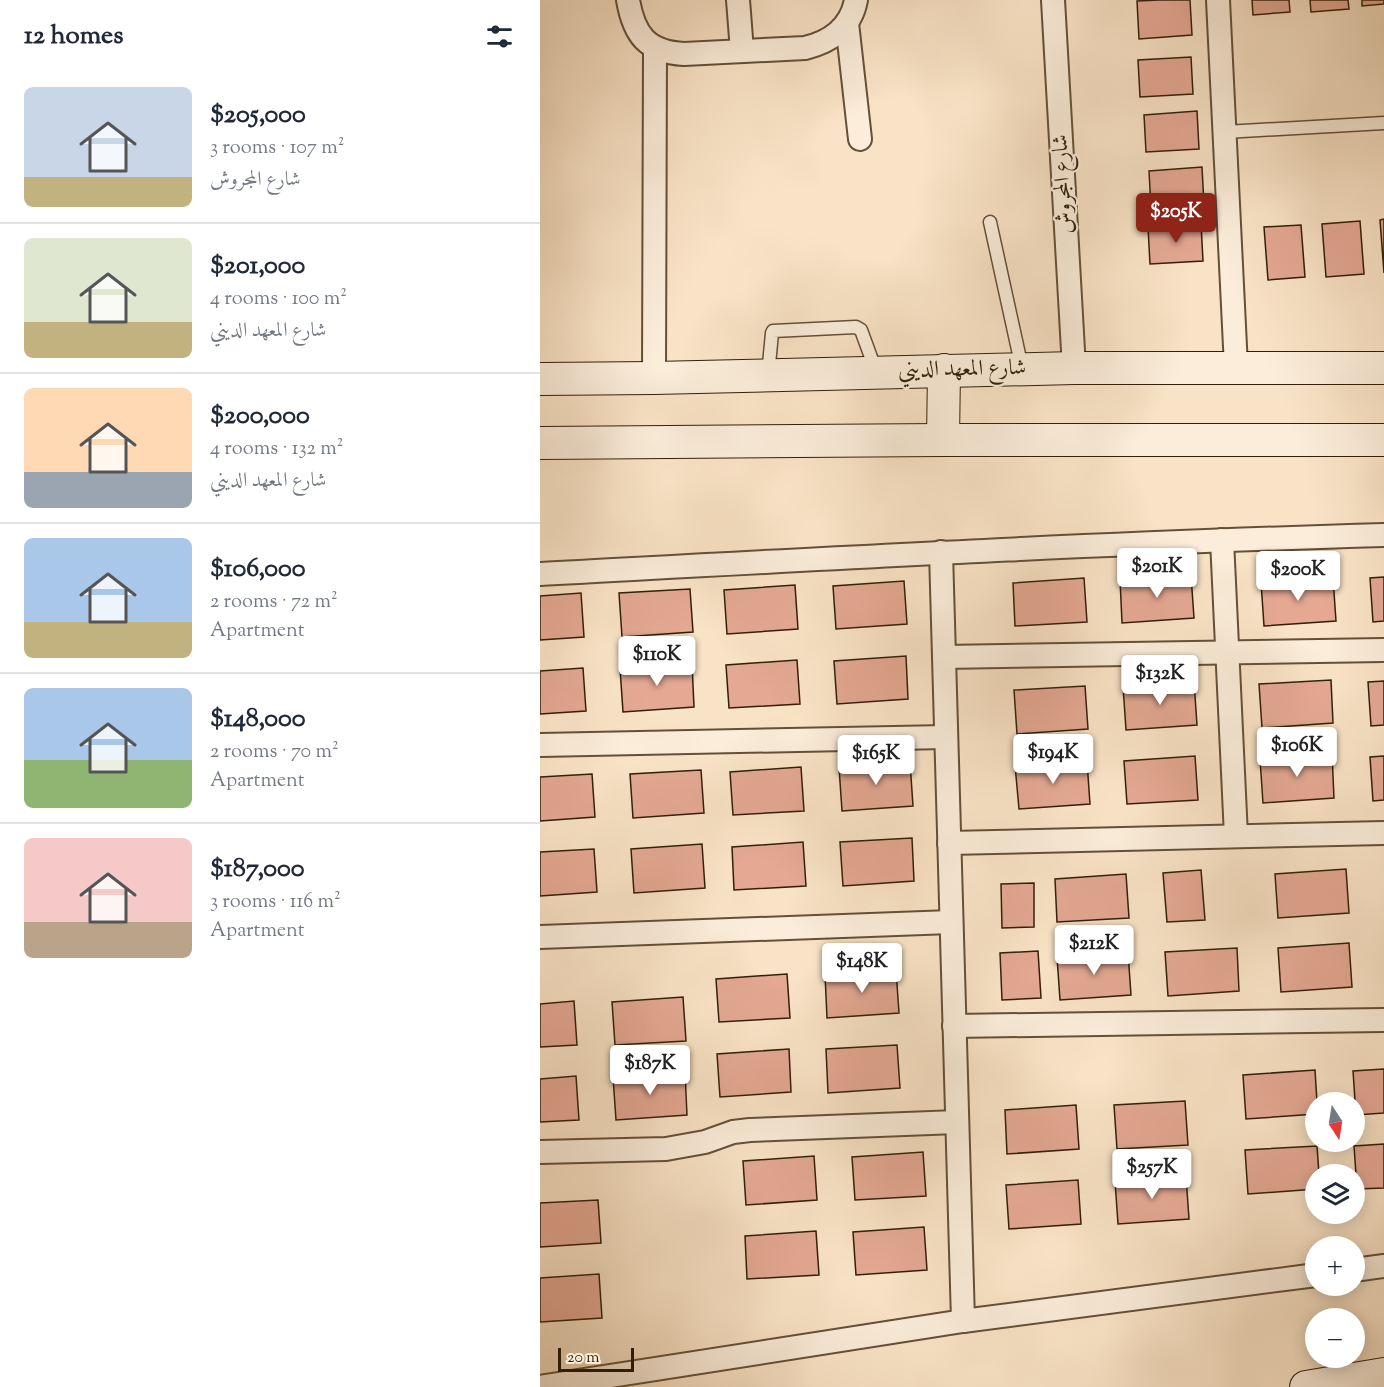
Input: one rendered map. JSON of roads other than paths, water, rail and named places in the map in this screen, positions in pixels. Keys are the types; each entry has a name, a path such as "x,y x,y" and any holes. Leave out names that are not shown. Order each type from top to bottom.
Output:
{"street":[{"path":"628,0 634,26 643,39 655,48 669,53 684,54 806,48 821,44 835,36 847,23 856,0"},
{"path":"738,0 742,51"},
{"name":"شارع المجروش","path":"1053,0 1074,368"},
{"path":"1218,0 1236,368"},
{"path":"847,23 860,139"},
{"path":"654,378 655,48"},
{"name":"شارع المعهد الديني","path":"540,379 1074,368 1384,368"},
{"path":"943,440 944,370"},
{"path":"540,443 1384,440"},
{"path":"540,574 941,552 1222,540 1384,536"},
{"path":"1222,540 1236,836"},
{"path":"941,552 963,1321"},
{"path":"944,657 1384,651"},
{"path":"540,745 946,737"},
{"path":"949,843 1384,833"},
{"path":"540,937 951,922"},
{"path":"954,1026 1384,1020"},
{"path":"540,1152 666,1149 750,1130 957,1122"},
{"path":"1365,1269 1384,1266"},
{"path":"540,1387 963,1321 1305,1276"},
{"path":"1306,1387 1384,1374"}],"lane":[{"path":"1225,132 1384,123"},
{"path":"990,222 1023,370"},
{"path":"768,375 773,331 856,327 861,330 877,372"}]}
